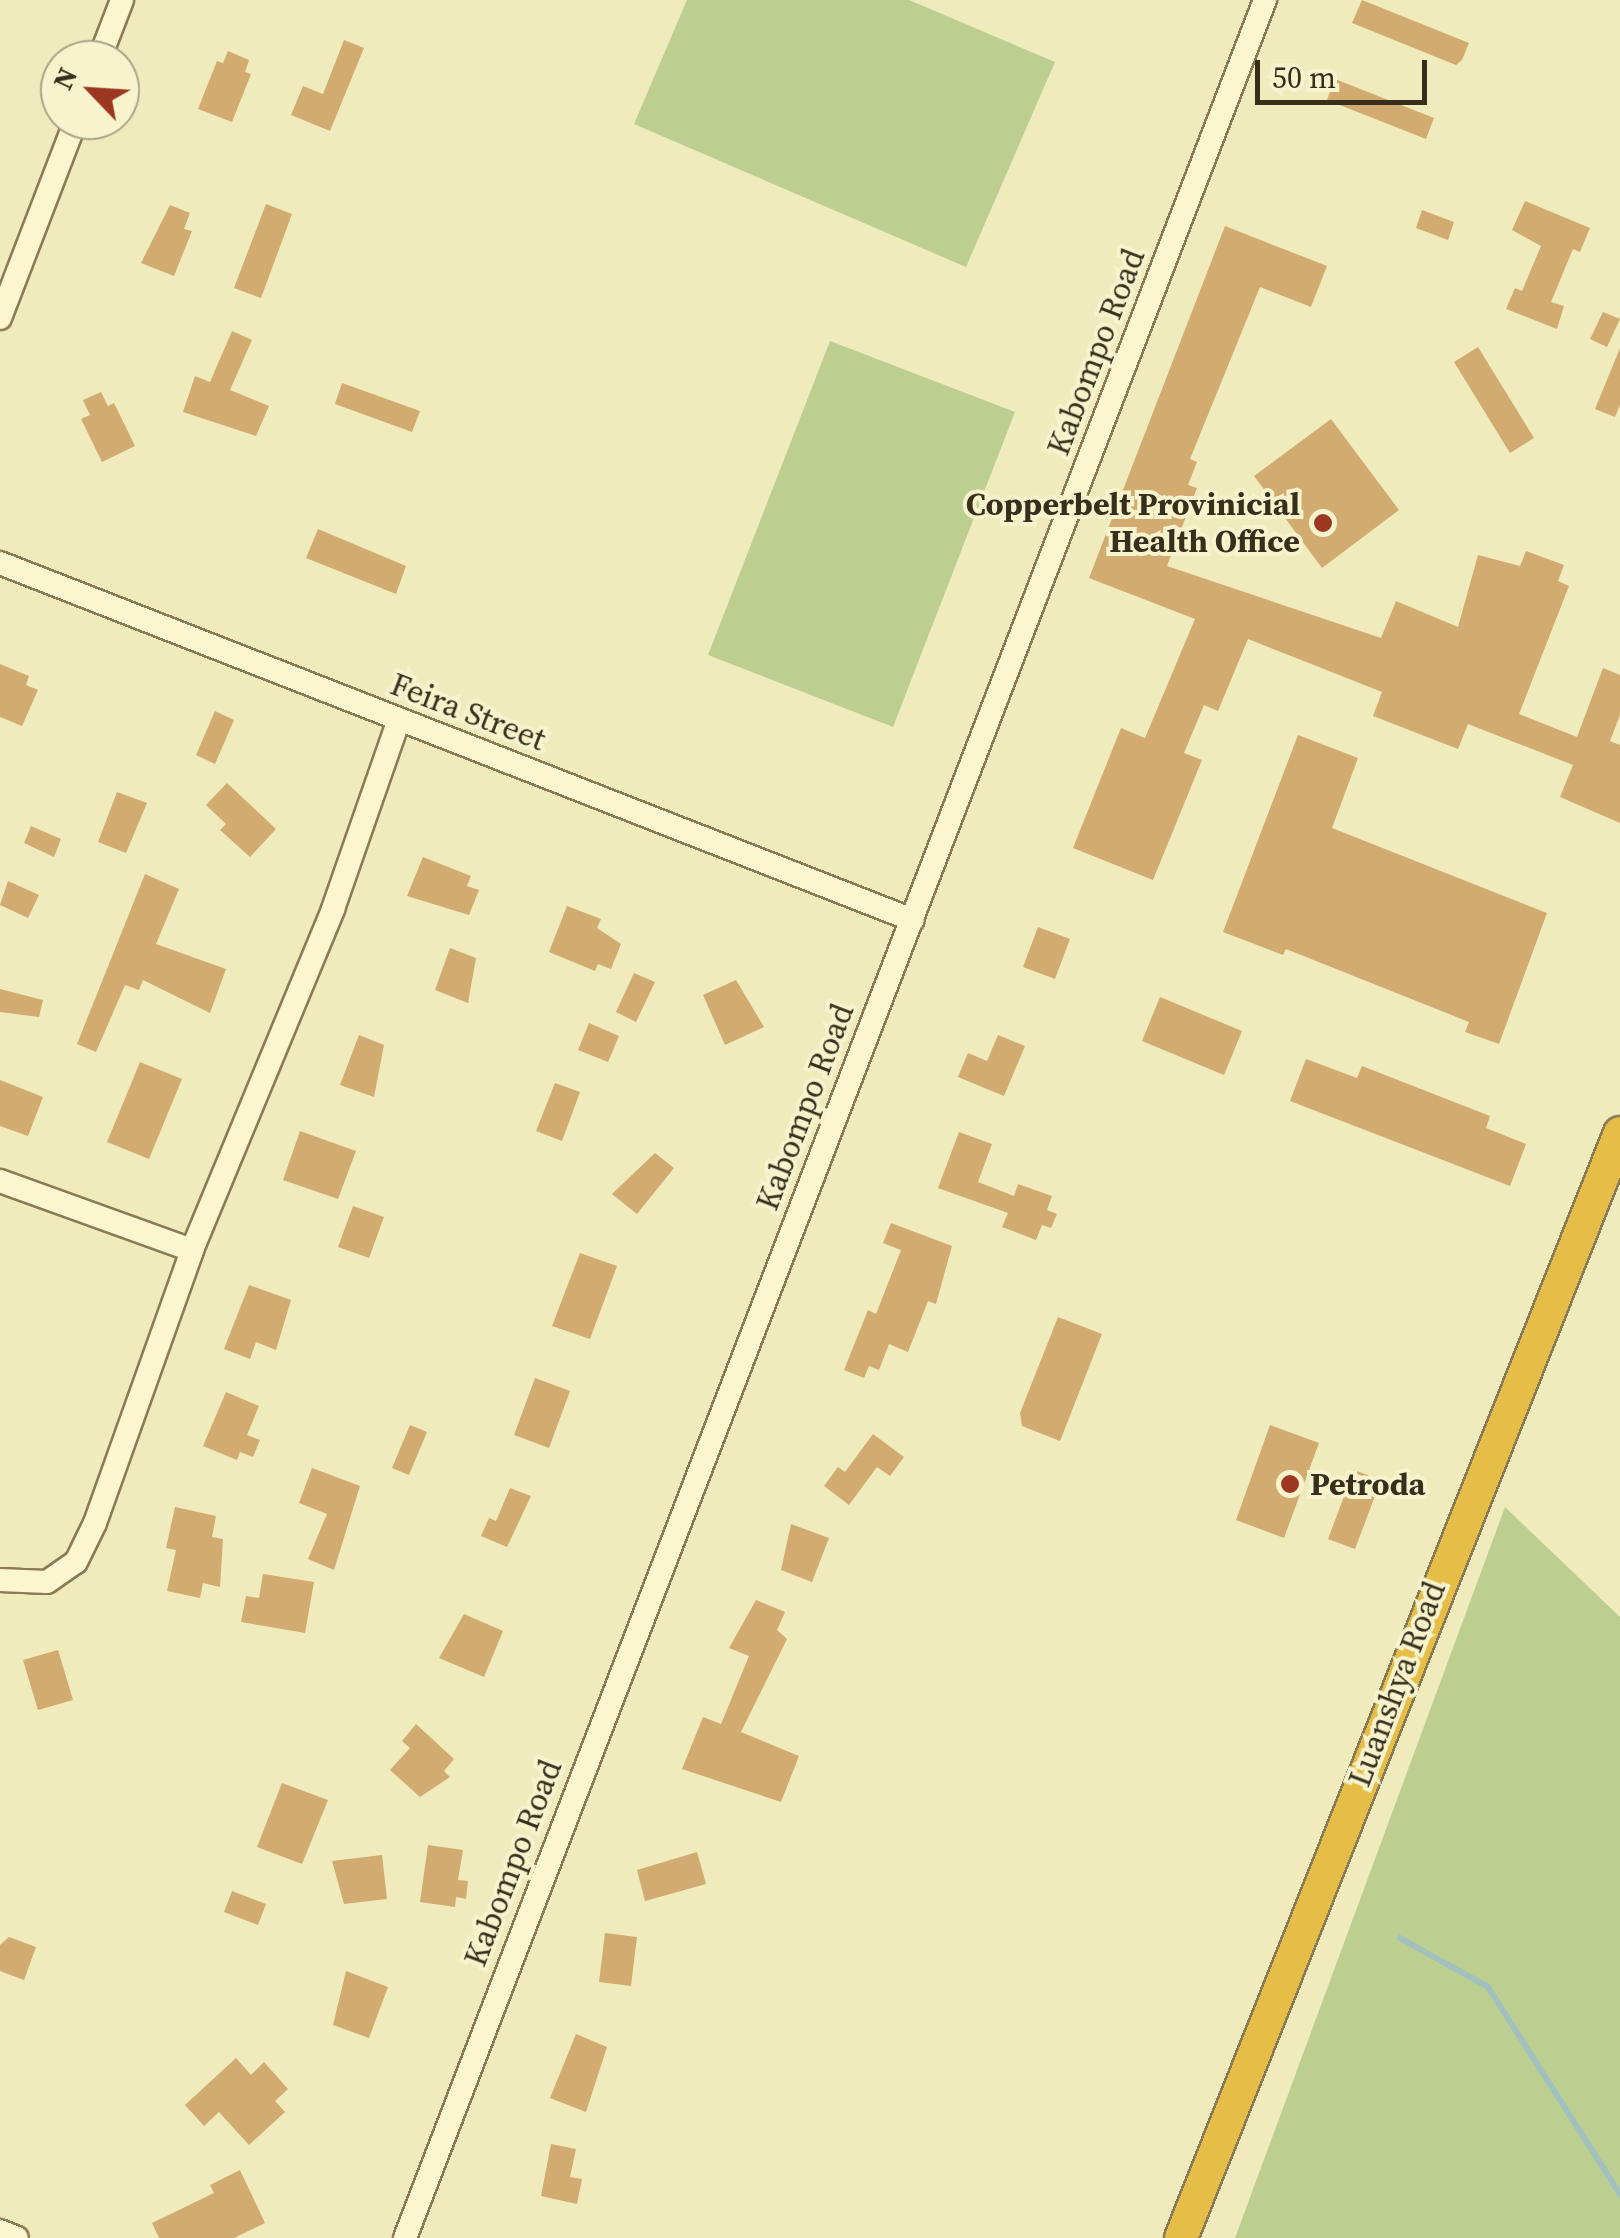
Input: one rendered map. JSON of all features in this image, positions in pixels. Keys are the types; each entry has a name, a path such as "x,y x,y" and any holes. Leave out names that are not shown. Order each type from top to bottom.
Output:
{"highway":[{"name":"Luanshya Road","path":"1181,2238 1620,1133"}],"street":[{"path":"107,40 122,0"},
{"name":"Kabompo Road","path":"405,2238 1265,0"},
{"path":"0,318 68,140"},
{"name":"Feira Street","path":"0,564 913,920"},
{"path":"0,1580 47,1582 76,1562 192,1250 334,909 400,720"},
{"path":"0,1182 192,1250"},
{"path":"0,2231 18,2238"}],"green space":[{"path":"687,0 909,0 1055,62 966,267 634,124"},
{"path":"830,341 1015,412 893,727 708,655"},
{"path":"1505,1507 1620,1617 1620,2238 1235,2238"}],"building":[{"path":"1362,0 1469,43 1462,60 1456,65 1352,23"},
{"path":"344,40 364,48 330,131 291,115 303,86 323,94"},
{"path":"228,51 249,60 245,72 251,74 232,122 198,109 217,61 223,63"},
{"path":"1335,79 1434,118 1426,139 1327,100"},
{"path":"1525,201 1590,228 1580,252 1573,249 1551,302 1564,306 1557,329 1506,309 1515,288 1522,291 1541,246 1512,230"},
{"path":"266,204 292,214 261,298 234,288"},
{"path":"170,205 190,213 184,229 192,231 174,276 141,263"},
{"path":"1422,210 1454,222 1448,240 1416,228"},
{"path":"1225,226 1327,266 1311,307 1260,287 1190,459 1197,462 1188,485 1197,488 1167,566 1381,638 1396,601 1458,627 1478,555 1520,566 1526,551 1564,565 1558,581 1569,586 1519,714 1577,737 1603,668 1620,675 1620,715 1610,741 1620,745 1620,823 1560,797 1573,765 1468,724 1458,749 1373,716 1382,692 1248,639 1218,711 1204,705 1184,753 1202,760 1153,880 1073,848 1121,728 1145,738 1195,619 1089,578"},
{"path":"1603,312 1620,319 1607,347 1590,339"},
{"path":"232,331 252,340 230,390 269,406 256,436 183,412 195,376 210,382"},
{"path":"1478,347 1534,438 1510,453 1454,362"},
{"path":"1620,348 1620,405 1615,417 1595,409"},
{"path":"342,383 420,411 412,432 335,404"},
{"path":"101,392 108,406 114,403 135,446 102,462 81,419 90,415 83,400"},
{"path":"1331,419 1399,510 1322,568 1254,476"},
{"path":"318,529 406,566 396,594 306,558"},
{"path":"0,664 29,676 26,685 38,690 22,726 0,717"},
{"path":"215,711 234,720 215,764 196,755"},
{"path":"1298,735 1358,758 1332,828 1547,913 1499,1044 1465,1032 1469,1022 1286,949 1283,955 1223,932"},
{"path":"227,783 276,829 250,857 220,830 226,824 206,805"},
{"path":"117,792 147,803 126,853 98,842"},
{"path":"31,826 61,839 54,857 24,843"},
{"path":"423,857 471,876 467,886 479,890 469,915 407,896"},
{"path":"145,874 179,889 156,944 226,969 210,1013 143,980 139,990 125,985 96,1052 77,1044"},
{"path":"8,881 39,895 28,918 0,905"},
{"path":"567,906 601,919 597,928 621,944 611,969 598,964 595,971 549,952"},
{"path":"1038,927 1070,939 1055,979 1023,967"},
{"path":"450,948 476,958 468,1003 435,990"},
{"path":"634,973 655,982 636,1022 616,1012"},
{"path":"736,980 764,1027 725,1045 703,995"},
{"path":"0,989 43,1000 39,1017 0,1012"},
{"path":"1160,997 1242,1031 1224,1075 1142,1041"},
{"path":"589,1023 619,1036 608,1062 578,1050"},
{"path":"359,1035 384,1045 374,1097 340,1085"},
{"path":"998,1035 1025,1046 1004,1096 958,1077 968,1053 987,1061"},
{"path":"1306,1059 1357,1078 1362,1066 1490,1116 1486,1128 1526,1144 1510,1186 1290,1101"},
{"path":"140,1062 182,1079 149,1159 107,1142"},
{"path":"0,1080 43,1097 28,1136 0,1126"},
{"path":"555,1083 580,1092 562,1141 536,1131"},
{"path":"300,1131 356,1151 338,1199 283,1180"},
{"path":"959,1132 992,1144 978,1182 1014,1196 1018,1184 1052,1196 1047,1210 1057,1214 1051,1228 1042,1225 1036,1240 1002,1227 1008,1213 938,1188"},
{"path":"655,1153 674,1168 637,1214 612,1194"},
{"path":"353,1206 384,1217 369,1258 338,1247"},
{"path":"891,1223 952,1246 936,1304 928,1301 908,1352 889,1344 879,1370 869,1366 864,1378 844,1370 868,1310 876,1314 901,1250 883,1243"},
{"path":"580,1253 617,1266 590,1339 552,1326"},
{"path":"249,1285 291,1300 276,1350 256,1342 250,1359 224,1349"},
{"path":"1058,1317 1102,1334 1060,1441 1022,1426 1020,1413"},
{"path":"535,1378 570,1391 549,1448 514,1435"},
{"path":"226,1392 259,1406 247,1435 260,1440 253,1457 240,1452 237,1460 203,1446"},
{"path":"410,1425 427,1432 409,1475 392,1468"},
{"path":"1270,1425 1319,1443 1284,1538 1236,1520"},
{"path":"873,1434 904,1457 890,1476 877,1467 849,1505 824,1486 838,1467 845,1472"},
{"path":"312,1468 360,1486 334,1570 308,1559 327,1514 299,1503"},
{"path":"1354,1470 1381,1480 1355,1549 1328,1539"},
{"path":"510,1488 531,1496 507,1547 481,1536 489,1518 496,1521"},
{"path":"175,1507 216,1516 212,1537 223,1539 220,1587 203,1583 200,1598 167,1591 176,1550 166,1548"},
{"path":"791,1524 829,1538 812,1582 781,1570"},
{"path":"263,1574 314,1582 305,1633 241,1622 246,1596 259,1598"},
{"path":"756,1600 785,1612 777,1630 787,1639 741,1732 799,1756 781,1802 682,1769 703,1717 721,1724 749,1656 729,1648"},
{"path":"464,1614 503,1631 484,1677 439,1658"},
{"path":"58,1650 73,1700 38,1710 23,1660"},
{"path":"416,1724 454,1759 444,1771 450,1777 420,1797 390,1770 410,1748 402,1741"},
{"path":"282,1783 328,1800 302,1864 257,1847"},
{"path":"428,1845 463,1850 458,1880 468,1881 466,1899 456,1897 455,1907 420,1902"},
{"path":"697,1852 706,1884 645,1901 637,1870"},
{"path":"382,1855 387,1899 344,1904 332,1861"},
{"path":"232,1891 266,1904 258,1925 224,1912"},
{"path":"605,1933 637,1937 631,1986 599,1982"},
{"path":"9,1937 36,1947 24,1980 0,1971 0,1945"},
{"path":"346,1971 388,1987 369,2038 333,2025"},
{"path":"576,2034 607,2047 586,2112 550,2098"},
{"path":"236,2058 251,2075 264,2062 288,2089 275,2101 285,2112 249,2145 219,2112 204,2126 185,2105"},
{"path":"551,2144 576,2149 570,2177 582,2179 577,2204 541,2196"},
{"path":"240,2170 265,2223 234,2238 159,2238 152,2223 214,2193 210,2185"}],"waterway":[{"path":"1400,1938 1488,1987 1620,2194"}],"place":[{"name":"Copperbelt Provinicial Health Office","path":"1323,523"},
{"name":"Petroda","path":"1290,1484"}]}
